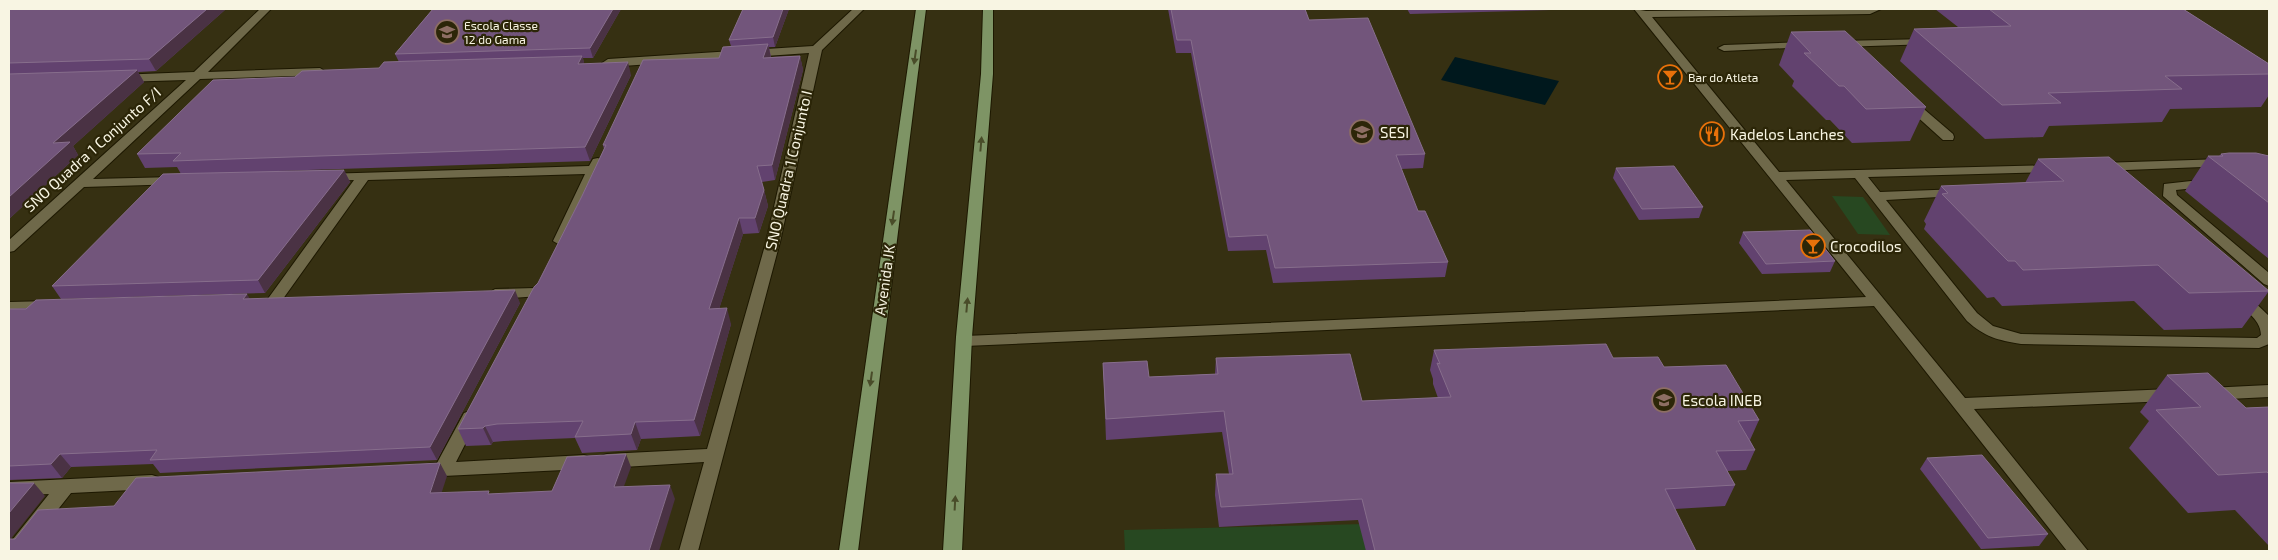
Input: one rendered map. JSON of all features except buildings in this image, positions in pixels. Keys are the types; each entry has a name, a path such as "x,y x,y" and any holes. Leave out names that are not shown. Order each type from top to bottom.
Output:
{"main road":[{"name":"Avenida JK","path":"848,551 921,9"},
{"path":"952,551 965,341 987,74 988,9"}],"street":[{"name":"SNO Quadra 1 Conjunto F/I","path":"9,248 198,75 266,9"},
{"path":"596,64 816,49 859,9"},
{"path":"1641,11 1841,12 1876,9"},
{"path":"1641,11 1878,301 2078,551"},
{"path":"1724,48 1941,41"},
{"path":"1845,44 1860,58"},
{"name":"SNO Quadra 1 Conjunto I","path":"688,551 716,455 773,242 816,49"},
{"path":"638,80 646,62"},
{"path":"108,78 337,71"},
{"path":"1896,91 1948,137"},
{"path":"552,258 603,152"},
{"path":"2083,167 2240,163"},
{"path":"1776,176 2064,168"},
{"path":"314,178 594,170"},
{"path":"1858,174 1972,317 1987,330 2002,336 2054,340 2259,343 2269,338 2269,331 2262,317 2228,284"},
{"path":"275,300 363,177"},
{"path":"79,183 187,181"},
{"path":"2220,182 2180,184 2169,187 2168,191 2179,206 2269,281"},
{"path":"1876,196 1974,191"},
{"path":"526,311 543,275"},
{"path":"477,295 535,293"},
{"path":"255,301 294,300"},
{"path":"965,341 1878,301"},
{"path":"9,307 68,305"},
{"path":"1960,404 2269,391"},
{"path":"443,469 475,408"},
{"path":"404,471 716,455"},
{"path":"9,489 165,481"},
{"path":"14,551 66,486"}],"green space":[{"path":"1832,196 1863,197 1890,235 1858,234"},
{"path":"1365,524 1371,551 1125,551 1124,530"}],"water":[{"path":"1455,57 1559,81 1545,105 1441,80"}],"place":[{"name":"Escola Classe 12 do Gama","path":"447,32"},
{"name":"Bar do Atleta","path":"1670,77"},
{"name":"SESI","path":"1362,132"},
{"name":"Kadelos Lanches","path":"1712,134"},
{"name":"Crocodilos","path":"1813,246"},
{"name":"Escola INEB","path":"1664,400"}]}
